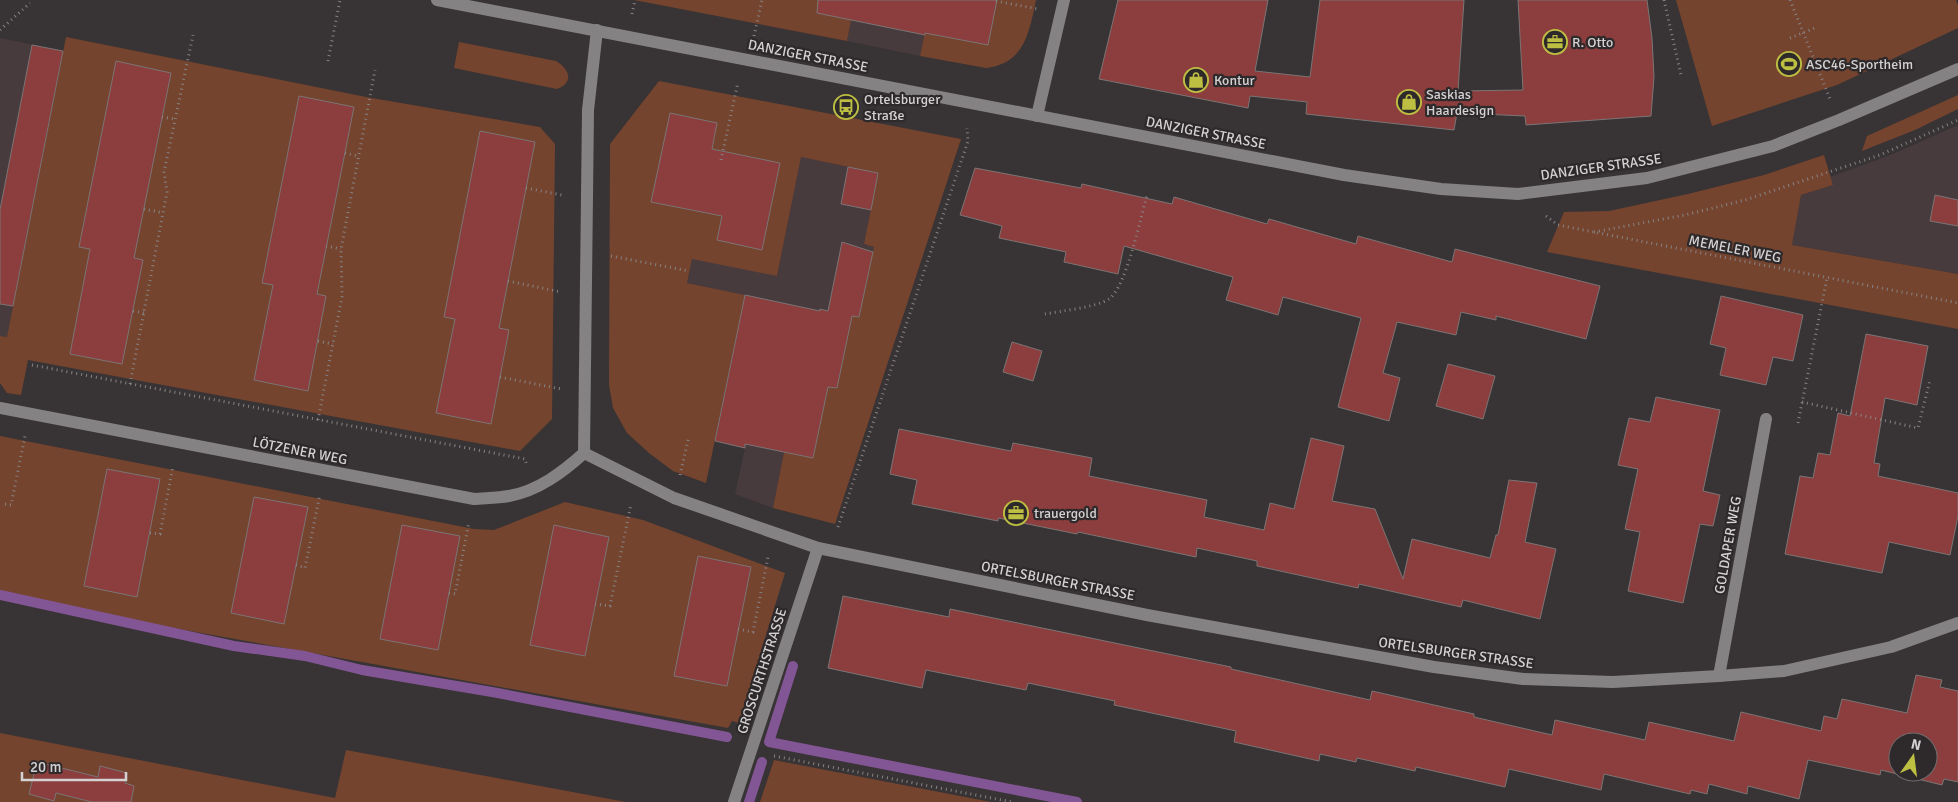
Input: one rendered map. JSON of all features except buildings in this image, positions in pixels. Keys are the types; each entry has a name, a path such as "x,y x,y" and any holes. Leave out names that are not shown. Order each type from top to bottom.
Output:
{"street":[{"name":"DANZIGER STRASSE","path":"437,0 1344,175 1442,189 1518,194 1656,176 1773,146 1958,69"},
{"path":"1037,116 1064,0"},
{"path":"584,453 588,110 597,30"},
{"name":"LÖTZENER WEG","path":"0,408 474,499 511,496 535,487 565,470 584,453"},
{"name":"GOLDAPER WEG","path":"1719,676 1766,419"},
{"name":"ORTELSBURGER STRASSE","path":"584,453 674,498 818,548 1147,615 1434,667 1523,679 1613,682 1784,671 1891,647 1958,623"},
{"name":"GROSCURTHSTRASSE","path":"734,802 818,548"}],"path":[{"path":"328,61 340,0"},
{"path":"721,160 736,89 756,29 762,0"},
{"path":"1664,0 1681,75"},
{"path":"1790,0 1839,120"},
{"path":"996,1 1061,14"},
{"path":"0,30 30,3"},
{"path":"1790,38 1815,28"},
{"path":"130,384 167,192 164,172 193,35"},
{"path":"318,420 342,297 341,249 375,70"},
{"path":"818,548 840,526 968,141 965,102"},
{"path":"162,117 175,119"},
{"path":"1593,233 1686,215 1745,200 1880,155 1958,120"},
{"path":"345,153 358,156"},
{"path":"526,188 587,200"},
{"name":"MEMELER WEG","path":"1518,194 1558,226 1958,303"},
{"path":"1045,314 1102,302 1114,294 1128,262 1146,195"},
{"path":"144,209 163,213"},
{"path":"326,246 341,249"},
{"path":"586,251 689,271"},
{"path":"1798,423 1827,278"},
{"path":"508,281 586,296"},
{"path":"133,311 144,313"},
{"path":"318,341 333,344"},
{"path":"32,365 525,459 535,487"},
{"path":"500,377 584,394"},
{"path":"1802,402 1918,428 1930,380"},
{"path":"5,504 11,505 30,414"},
{"path":"674,498 689,436"},
{"path":"150,533 160,534 177,442"},
{"path":"296,566 305,568 324,470"},
{"path":"595,604 610,606 636,479"},
{"path":"449,593 455,594 474,499"},
{"path":"738,630 753,632 773,532"},
{"path":"751,751 1012,802"}],"shaded area":[{"path":"634,0 855,0 847,41"},
{"path":"855,0 921,0 931,2 920,56 847,41"},
{"path":"921,0 1036,0 1031,24 1017,53 999,65 986,68 920,56 931,3"},
{"name":"ASC46-Sportheim","path":"1676,0 1956,0 1958,5 1958,28 1837,85 1712,126"},
{"path":"66,37 366,97 540,127 555,144 552,419 520,451 28,360 21,395 7,393 0,383 0,336 7,337"},
{"path":"0,38 63,51 7,337 0,336"},
{"path":"459,42 556,61 567,72 568,79 563,86 557,89 454,68"},
{"path":"659,81 961,139 835,524 773,508 784,452 813,458 828,387 837,388 852,316 859,317 874,247 864,244 878,173 801,157 777,276 692,259 687,283 745,295 706,483 673,471 627,433 613,408 609,385 610,144"},
{"path":"1958,95 1958,109 1915,130 1862,151 1867,136"},
{"path":"1958,125 1958,274 1792,245 1801,195 1833,185 1830,177 1893,154"},
{"path":"1824,155 1833,185 1801,195 1792,245 1958,274 1958,329 1547,252 1564,212 1609,211 1688,194 1764,175"},
{"path":"801,157 878,173 864,244 874,247 859,317 852,316 837,388 828,387 813,458 784,452 773,508 735,494 745,448 715,441 745,295 687,283 692,258 777,276"},
{"path":"0,436 474,529 494,530 565,502 643,520 785,573 739,723 732,721 728,728 168,627 0,593"},
{"path":"0,733 335,798 346,750 626,802 0,802"},
{"path":"774,760 991,802 760,802"}],"waterway":[{"path":"0,595 234,646 305,656 362,670 492,692 727,737"},
{"path":"793,666 769,742 1077,802"},
{"path":"749,802 762,762"}],"place":[{"name":"R. Otto","path":"1555,42"},
{"name":"ASC46-Sportheim","path":"1789,64"},
{"name":"Kontur","path":"1196,80"},
{"name":"Saskias Haardesign","path":"1409,102"},
{"name":"Ortelsburger Straße","path":"846,107"},
{"name":"trauergold","path":"1016,513"}]}
